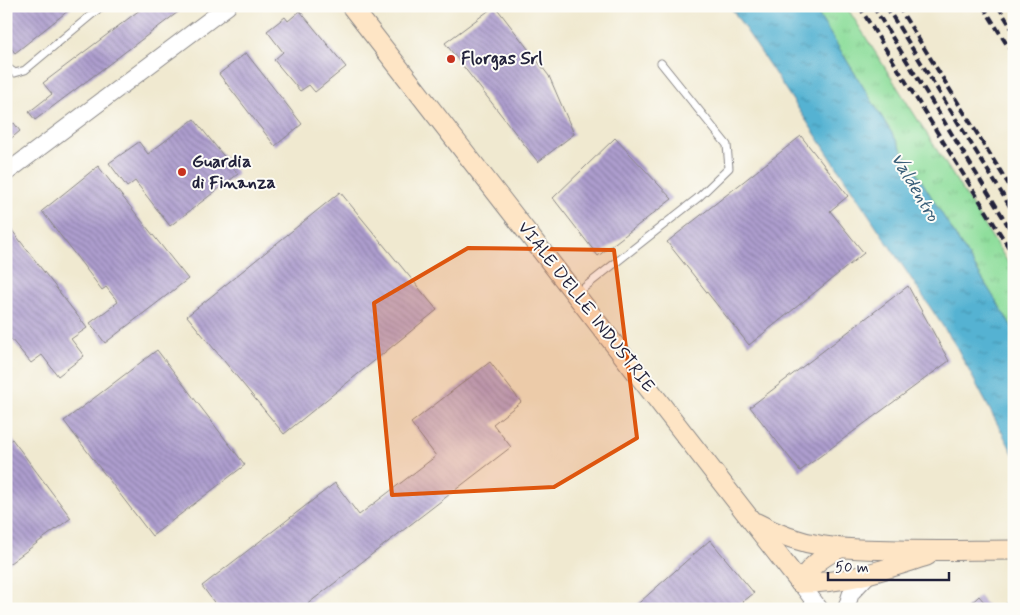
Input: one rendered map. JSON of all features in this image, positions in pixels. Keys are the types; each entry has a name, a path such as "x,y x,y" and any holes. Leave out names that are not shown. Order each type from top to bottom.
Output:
{"main road":[{"name":"VIALE DELLE INDUSTRIE","path":"351,6 800,583"},
{"path":"752,520 778,535 801,542 838,549 1014,550"},
{"path":"800,583 815,562 838,549"},
{"path":"800,583 832,582 869,574 943,551"}],"street":[{"path":"6,173 228,6"},
{"path":"846,609 851,592 869,574"},
{"name":"VIALE DELLE INDUSTRIE","path":"800,583 820,609"}],"lane":[{"path":"6,67 15,72 25,70 102,6"},
{"path":"576,294 700,197 729,168 727,145 661,63"}],"highlighted area":[{"path":"468,248 614,250 637,438 554,487 392,495 374,303"}],"green space":[{"path":"813,6 846,6 1014,272 1014,330"}],"water":[{"name":"Valdentro","path":"730,6 813,6 1014,330 1014,455 956,346"}],"building":[{"path":"6,6 74,6 15,53 6,41"},
{"path":"145,6 186,6 35,120 29,112 52,94 43,83"},
{"path":"495,6 549,76 574,134 538,162 445,43"},
{"path":"300,11 346,67 315,92 309,85 300,91 274,60 283,52 267,31 285,17 288,21"},
{"path":"246,53 302,124 275,146 219,74"},
{"name":"Guardia di Finanza","path":"194,119 238,174 170,226 135,181 127,187 109,163 139,142 148,154"},
{"path":"14,123 20,131 8,141 6,139 6,129"},
{"path":"801,136 848,196 830,211 864,253 749,345 667,242"},
{"path":"615,138 672,199 598,256 553,198"},
{"path":"98,166 188,279 105,343 90,323 118,302 106,287 102,290 42,211"},
{"path":"340,192 437,310 284,434 187,316"},
{"path":"11,229 87,328 71,339 84,356 58,376 42,355 31,363 6,333 6,232"},
{"path":"908,286 949,361 800,471 750,407"},
{"path":"157,350 245,465 152,536 64,421"},
{"path":"490,362 521,402 493,424 511,447 301,609 219,609 202,586 335,483 359,515 436,456 411,423"},
{"path":"12,439 71,518 6,566 6,443"},
{"path":"710,540 754,593 734,609 632,609"},
{"path":"979,596 990,609 965,609"},
{"path":"1014,597 1014,609 1000,609"}],"railway":[{"path":"859,6 1014,256"},
{"path":"873,6 1014,235"},
{"path":"886,6 1014,213"},
{"path":"898,6 1014,193"},
{"path":"983,6 1014,56"},
{"path":"998,6 1014,32"}],"place":[{"name":"Florgas Srl","path":"451,59"},
{"name":"Guardia di Finanza","path":"182,172"}]}
